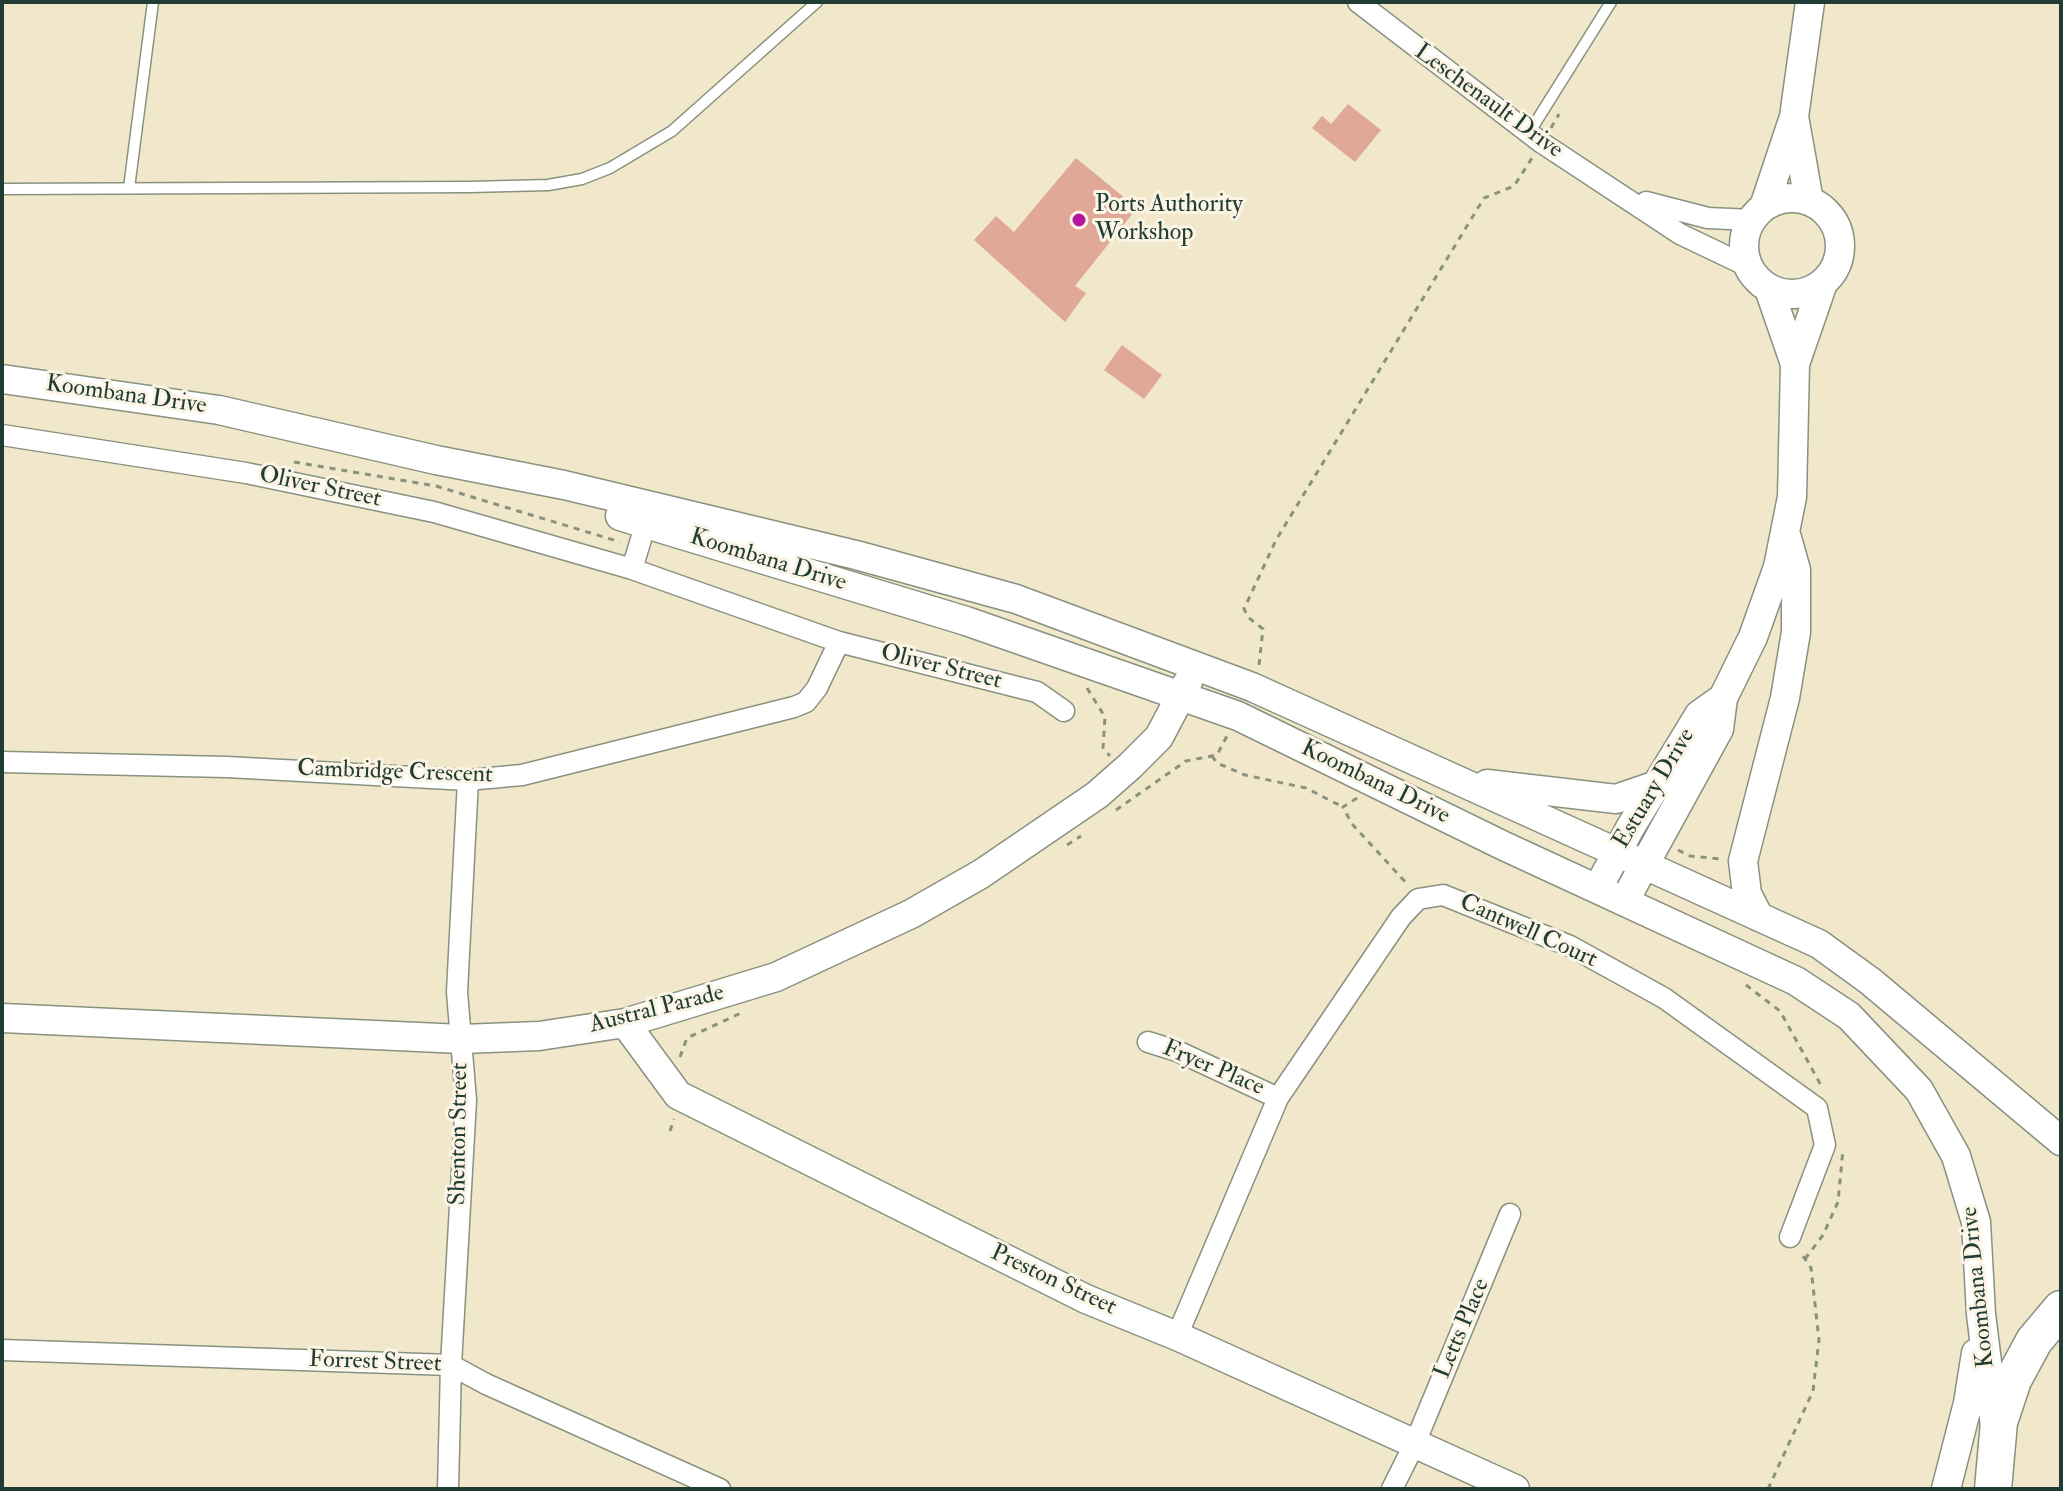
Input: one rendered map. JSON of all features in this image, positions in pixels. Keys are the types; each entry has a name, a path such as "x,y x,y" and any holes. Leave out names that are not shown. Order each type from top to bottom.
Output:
{"highway":[{"path":"1993,1489 1996,1441 2013,1380 2034,1341 2061,1309"}],"main road":[{"path":"1758,214 1786,199 1809,201 1832,219 1838,232 1838,260 1823,283 1797,294 1769,289 1749,267 1744,252 1745,235 1758,214 1794,117 1810,2"},
{"path":"1794,117 1809,201"},
{"name":"Estuary Drive","path":"1795,364 1823,283"},
{"name":"Estuary Drive","path":"1625,900 1719,729 1723,698 1769,599 1786,534 1796,433 1795,364 1769,289"},
{"name":"Koombana Drive","path":"2,379 219,410 436,460 649,514 856,555 1016,599 1252,687 1819,944 1870,981 2061,1141"},
{"name":"Koombana Drive","path":"649,514 1238,716 1504,846 1796,981 1849,1016 1919,1090 1956,1156 1976,1222 1981,1314 1996,1441"},
{"path":"1759,917 1747,894 1743,861 1785,698 1796,632 1796,570 1786,534"},
{"name":"Austral Parade","path":"2,1018 462,1039 539,1036 625,1023 776,977 911,914 981,874 1097,795 1159,737 1194,666"},
{"name":"Estuary Drive","path":"1598,888 1654,786 1699,715 1723,698"},
{"path":"1462,781 1616,799 1654,786"},
{"name":"Preston Street","path":"625,1023 656,1068 682,1097 1086,1299 1177,1336 1515,1489"},
{"path":"1946,1489 1968,1403 1981,1314"}],"street":[{"name":"Leschenault Drive","path":"1358,2 1535,138 1680,234 1749,267"},
{"name":"Leschenault Drive","path":"1623,194 1676,213 1758,214"},
{"name":"Oliver Street","path":"2,435 246,473 418,508 632,569 839,642 1037,692 1064,711"},
{"path":"632,569 649,514"},
{"name":"Cambridge Crescent","path":"2,762 227,767 468,780 522,775 806,702 817,688 839,642"},
{"name":"Shenton Street","path":"448,1489 451,1365 466,1100 457,992 468,780"},
{"name":"Cantwell Court","path":"1418,899 1443,895 1570,946 1664,998 1817,1108 1825,1145 1790,1237"},
{"path":"1177,1336 1278,1098 1362,971 1418,899"},
{"name":"Fryer Place","path":"1148,1042 1177,1051 1278,1098"},
{"name":"Letts Place","path":"1392,1489 1415,1443 1510,1214"},
{"name":"Forrest Street","path":"2,1350 451,1365 486,1384 720,1489"}],"lane":[{"path":"129,188 153,2"},
{"path":"2,189 470,187 548,185 582,179 610,168 672,131 817,2"},
{"path":"1535,138 1611,2"}],"path":[{"path":"1252,687 1263,652 1263,629 1249,618 1244,609 1276,540 1484,198 1514,186 1535,138 1563,104"},
{"path":"1107,817 1186,761 1217,755 1238,716"},
{"path":"1212,756 1217,763 1245,775 1306,788 1343,807 1359,833 1398,870 1418,899"},
{"path":"1343,807 1357,798"},
{"path":"1059,849 1084,833"},
{"path":"1675,849 1690,856 1727,860"},
{"path":"670,1131 682,1097 680,1054 687,1038 749,1009"},
{"path":"1768,1489 1813,1391 1819,1340 1811,1268 1790,1237"}],"building":[{"path":"1348,104 1381,130 1355,162 1312,128 1322,116 1331,124"},
{"path":"1076,158 1137,208 1075,286 1086,293 1065,322 974,240 996,216 1014,232"},
{"path":"1122,345 1162,375 1144,399 1104,370"}],"place":[{"name":"Ports Authority Workshop","path":"1079,220"}]}
